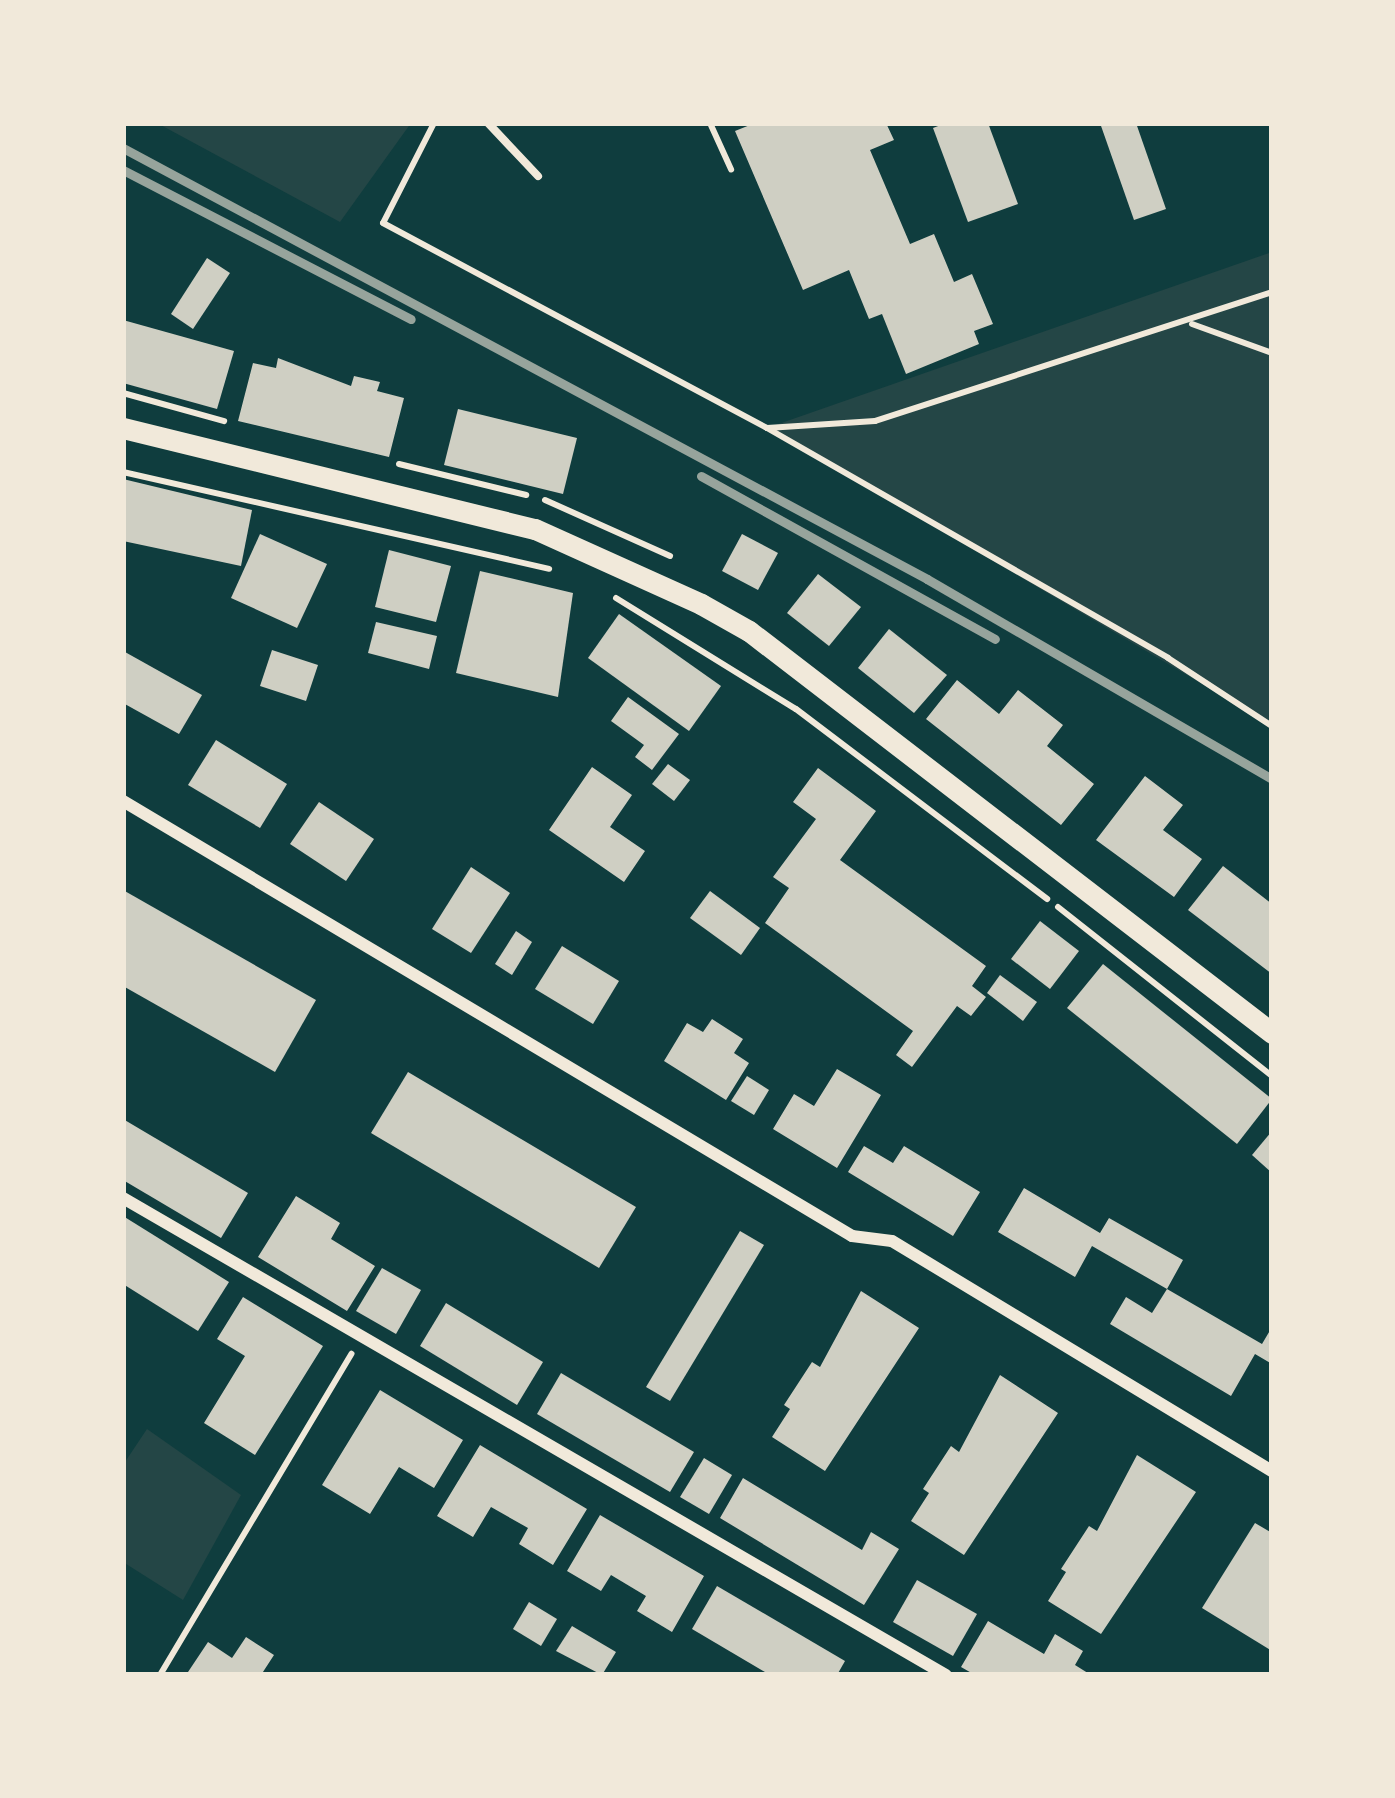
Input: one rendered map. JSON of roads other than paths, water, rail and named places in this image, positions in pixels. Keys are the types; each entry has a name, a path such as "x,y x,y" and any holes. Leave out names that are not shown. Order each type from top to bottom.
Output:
{"street":[{"path":"123,428 535,530 701,604 768,646 1272,1033"},
{"path":"123,800 852,1236 892,1241 1272,1471"},
{"path":"123,1198 358,1341 946,1675"}],"lane":[{"path":"488,123 538,176"}],"railway":[{"path":"123,148 927,579 1272,779"},
{"path":"123,170 411,319"},
{"path":"701,476 995,639"}]}
